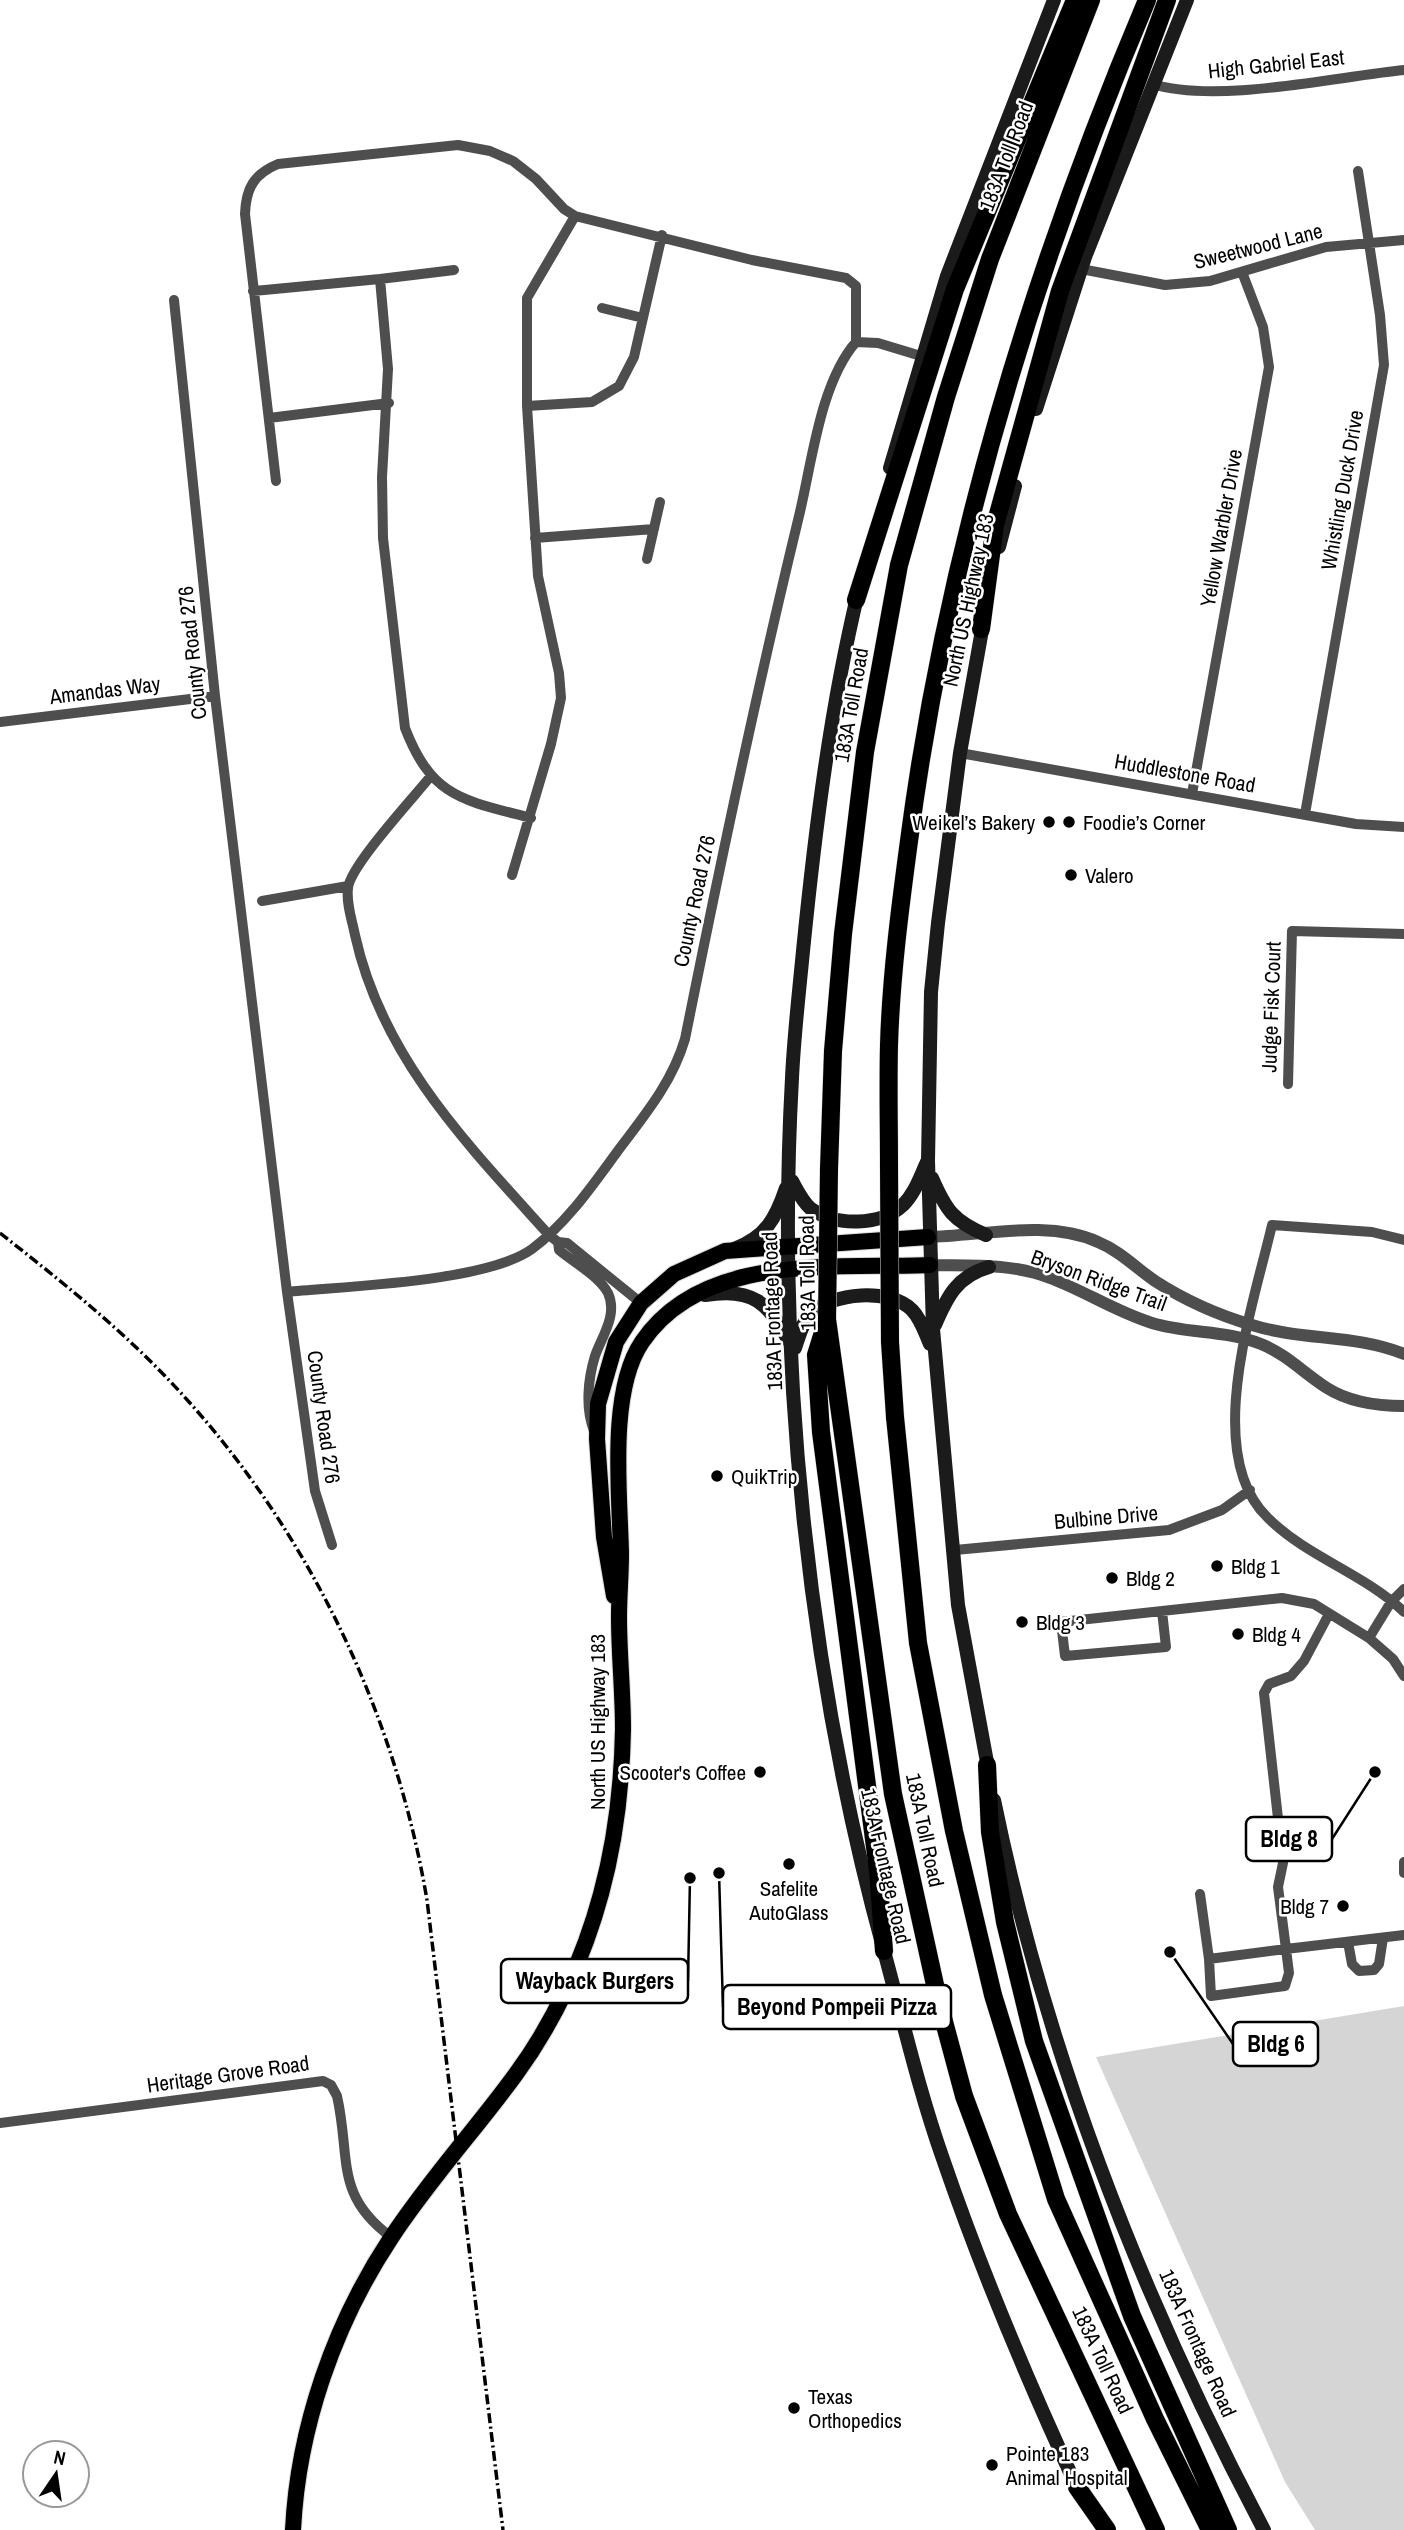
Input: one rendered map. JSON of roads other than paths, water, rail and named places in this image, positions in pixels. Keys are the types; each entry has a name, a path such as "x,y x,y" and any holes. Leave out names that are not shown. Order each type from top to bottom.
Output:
{"highway":[{"path":"856,600 955,289 1075,0"},
{"name":"183A Toll Road","path":"1091,0 990,259 946,397 899,565 865,752 843,934 833,1051 827,1319 893,1794 939,2003 964,2096 1008,2214 1156,2530"},
{"name":"183A Toll Road","path":"1147,0 1037,283 950,598 917,777 899,919 889,1044 890,1342 918,1643 954,1831 993,1995 1055,2199 1155,2419 1210,2530"},
{"path":"981,629 995,525 1060,291 1167,0"},
{"path":"827,1319 816,1355 821,1432 878,1870 884,1951"},
{"path":"987,1765 990,1832 1005,1922 1034,2041 1132,2316 1228,2530"},
{"path":"1077,2487 1107,2530"}],"main road":[{"path":"733,1250 755,1239 774,1220 790,1176 792,1078 812,860 856,600 921,356 980,187 1054,0"},
{"name":"North US Highway 183","path":"293,2530 300,2467 325,2373 347,2316 391,2237 519,2071 555,2009 590,1934 620,1810 623,1728 619,1619 620,1412 638,1348 668,1314 690,1298 708,1287 742,1275 790,1270 930,1265 928,1237 931,992 960,752 981,629 1026,440 1081,269 1187,0"},
{"path":"790,1176 810,1208 826,1217 853,1221 884,1218 913,1193 929,1166"},
{"path":"929,1166 953,1217 965,1226 986,1234"},
{"name":"183A Frontage Road","path":"790,1176 792,1352 802,1495 826,1686 870,1903 914,2066 950,2179 1010,2337 1097,2530"},
{"path":"619,1619 604,1537 597,1439 600,1391 611,1353 641,1304 664,1281 711,1255 733,1250 928,1237"},
{"name":"183A Frontage Road","path":"930,1265 935,1355 958,1605 987,1765 1020,1908 1079,2106 1157,2309 1264,2530"},
{"path":"933,1329 952,1289 969,1274 989,1267"},
{"path":"690,1298 728,1292 753,1297 774,1316 792,1352"},
{"path":"792,1352 804,1324 819,1307 836,1299 881,1297 894,1299 914,1312 935,1355"},
{"path":"638,1348 641,1304"}],"street":[{"name":"High Gabriel East","path":"1152,85 1172,90 1210,91 1404,70"},
{"path":"276,481 253,291 246,195 253,180 278,164 458,145 490,151 513,161 575,216 662,235 752,260 852,281 856,286 856,342 878,343 921,356"},
{"name":"Whistling Duck Drive","path":"1305,814 1384,365 1358,171"},
{"path":"512,875 530,818 561,698 559,673 538,576 527,406 527,298 575,216"},
{"path":"527,406 592,402 606,396 628,372 662,235"},
{"name":"Sweetwood Lane","path":"1081,269 1165,285 1210,281 1326,247 1404,240"},
{"path":"253,291 454,270"},
{"name":"Yellow Warbler Drive","path":"1192,794 1269,367 1263,327 1242,272"},
{"path":"380,279 388,403 382,477 383,538 405,728 415,755 430,777 456,795 530,818"},
{"name":"County Road 276","path":"174,300 215,696 287,1292 315,1491 332,1545"},
{"path":"602,307 643,318"},
{"name":"County Road 276","path":"287,1292 489,1269 553,1239 677,1067 782,586 828,394 844,355 856,342"},
{"path":"269,418 388,403"},
{"path":"647,559 660,502"},
{"path":"535,538 654,529"},
{"name":"Amandas Way","path":"0,722 215,696"},
{"name":"Huddlestone Road","path":"960,752 1356,824 1404,827"},
{"path":"430,777 365,857 348,886 350,911 363,970 418,1081 442,1115 553,1239 559,1250 603,1286 611,1302 610,1320 591,1373 590,1419 597,1439"},
{"path":"262,901 348,886"},
{"name":"Judge Fisk Court","path":"1288,1084 1292,931 1404,934"},
{"path":"1404,1240 1372,1232 1272,1225 1245,1339 1237,1384 1234,1427 1236,1454 1250,1490 1266,1517 1296,1541 1404,1612"},
{"name":"Bryson Ridge Trail","path":"928,1237 1043,1230 1098,1241 1180,1297 1249,1325 1287,1335 1370,1341 1404,1354"},
{"path":"553,1239 566,1242 641,1304"},
{"name":"Bryson Ridge Trail","path":"930,1265 1020,1270 1051,1278 1105,1306 1154,1324 1220,1332 1263,1345 1297,1365 1328,1389 1357,1401 1404,1406"},
{"name":"Bulbine Drive","path":"955,1550 1169,1530 1222,1510 1250,1490"},
{"path":"1369,1638 1391,1602 1404,1589"},
{"path":"1162,1611 1166,1647 1065,1656 1062,1622 1162,1611 1282,1598 1314,1604 1369,1638 1393,1659 1404,1676"},
{"path":"1200,1894 1212,1996 1285,1986 1289,1973 1278,1887 1283,1863 1264,1693 1269,1684 1291,1676 1298,1669 1329,1614"},
{"path":"1404,1862 1404,1873"},
{"path":"1209,1959 1404,1935"},
{"path":"1348,1942 1352,1964 1359,1972 1374,1970 1380,1964 1383,1937"},
{"name":"Heritage Grove Road","path":"0,2123 323,2081 331,2085 337,2096 349,2178 356,2203 369,2221 391,2237"}],"railway":[{"path":"0,1233 126,1338 165,1376 214,1431 259,1490 299,1553 335,1618 366,1686 412,1827 427,1900 503,2530"}],"place":[{"name":"Weikel’s Bakery","path":"1049,822"},
{"name":"Foodie’s Corner","path":"1069,822"},
{"name":"Valero","path":"1071,875"},
{"name":"QuikTrip","path":"717,1476"},
{"name":"Bldg 1","path":"1217,1566"},
{"name":"Bldg 2","path":"1112,1578"},
{"name":"Bldg 3","path":"1022,1622"},
{"name":"Bldg 4","path":"1238,1634"},
{"name":"Scooter's Coffee","path":"760,1772"},
{"name":"Bldg 8","path":"1375,1772"},
{"name":"Safelite AutoGlass","path":"789,1864"},
{"name":"Beyond Pompeii Pizza","path":"719,1873"},
{"name":"Wayback Burgers","path":"690,1878"},
{"name":"Bldg 7","path":"1343,1906"},
{"name":"Bldg 6","path":"1170,1952"},
{"name":"Texas Orthopedics","path":"794,2408"},
{"name":"Pointe 183 Animal Hospital","path":"992,2465"}]}
